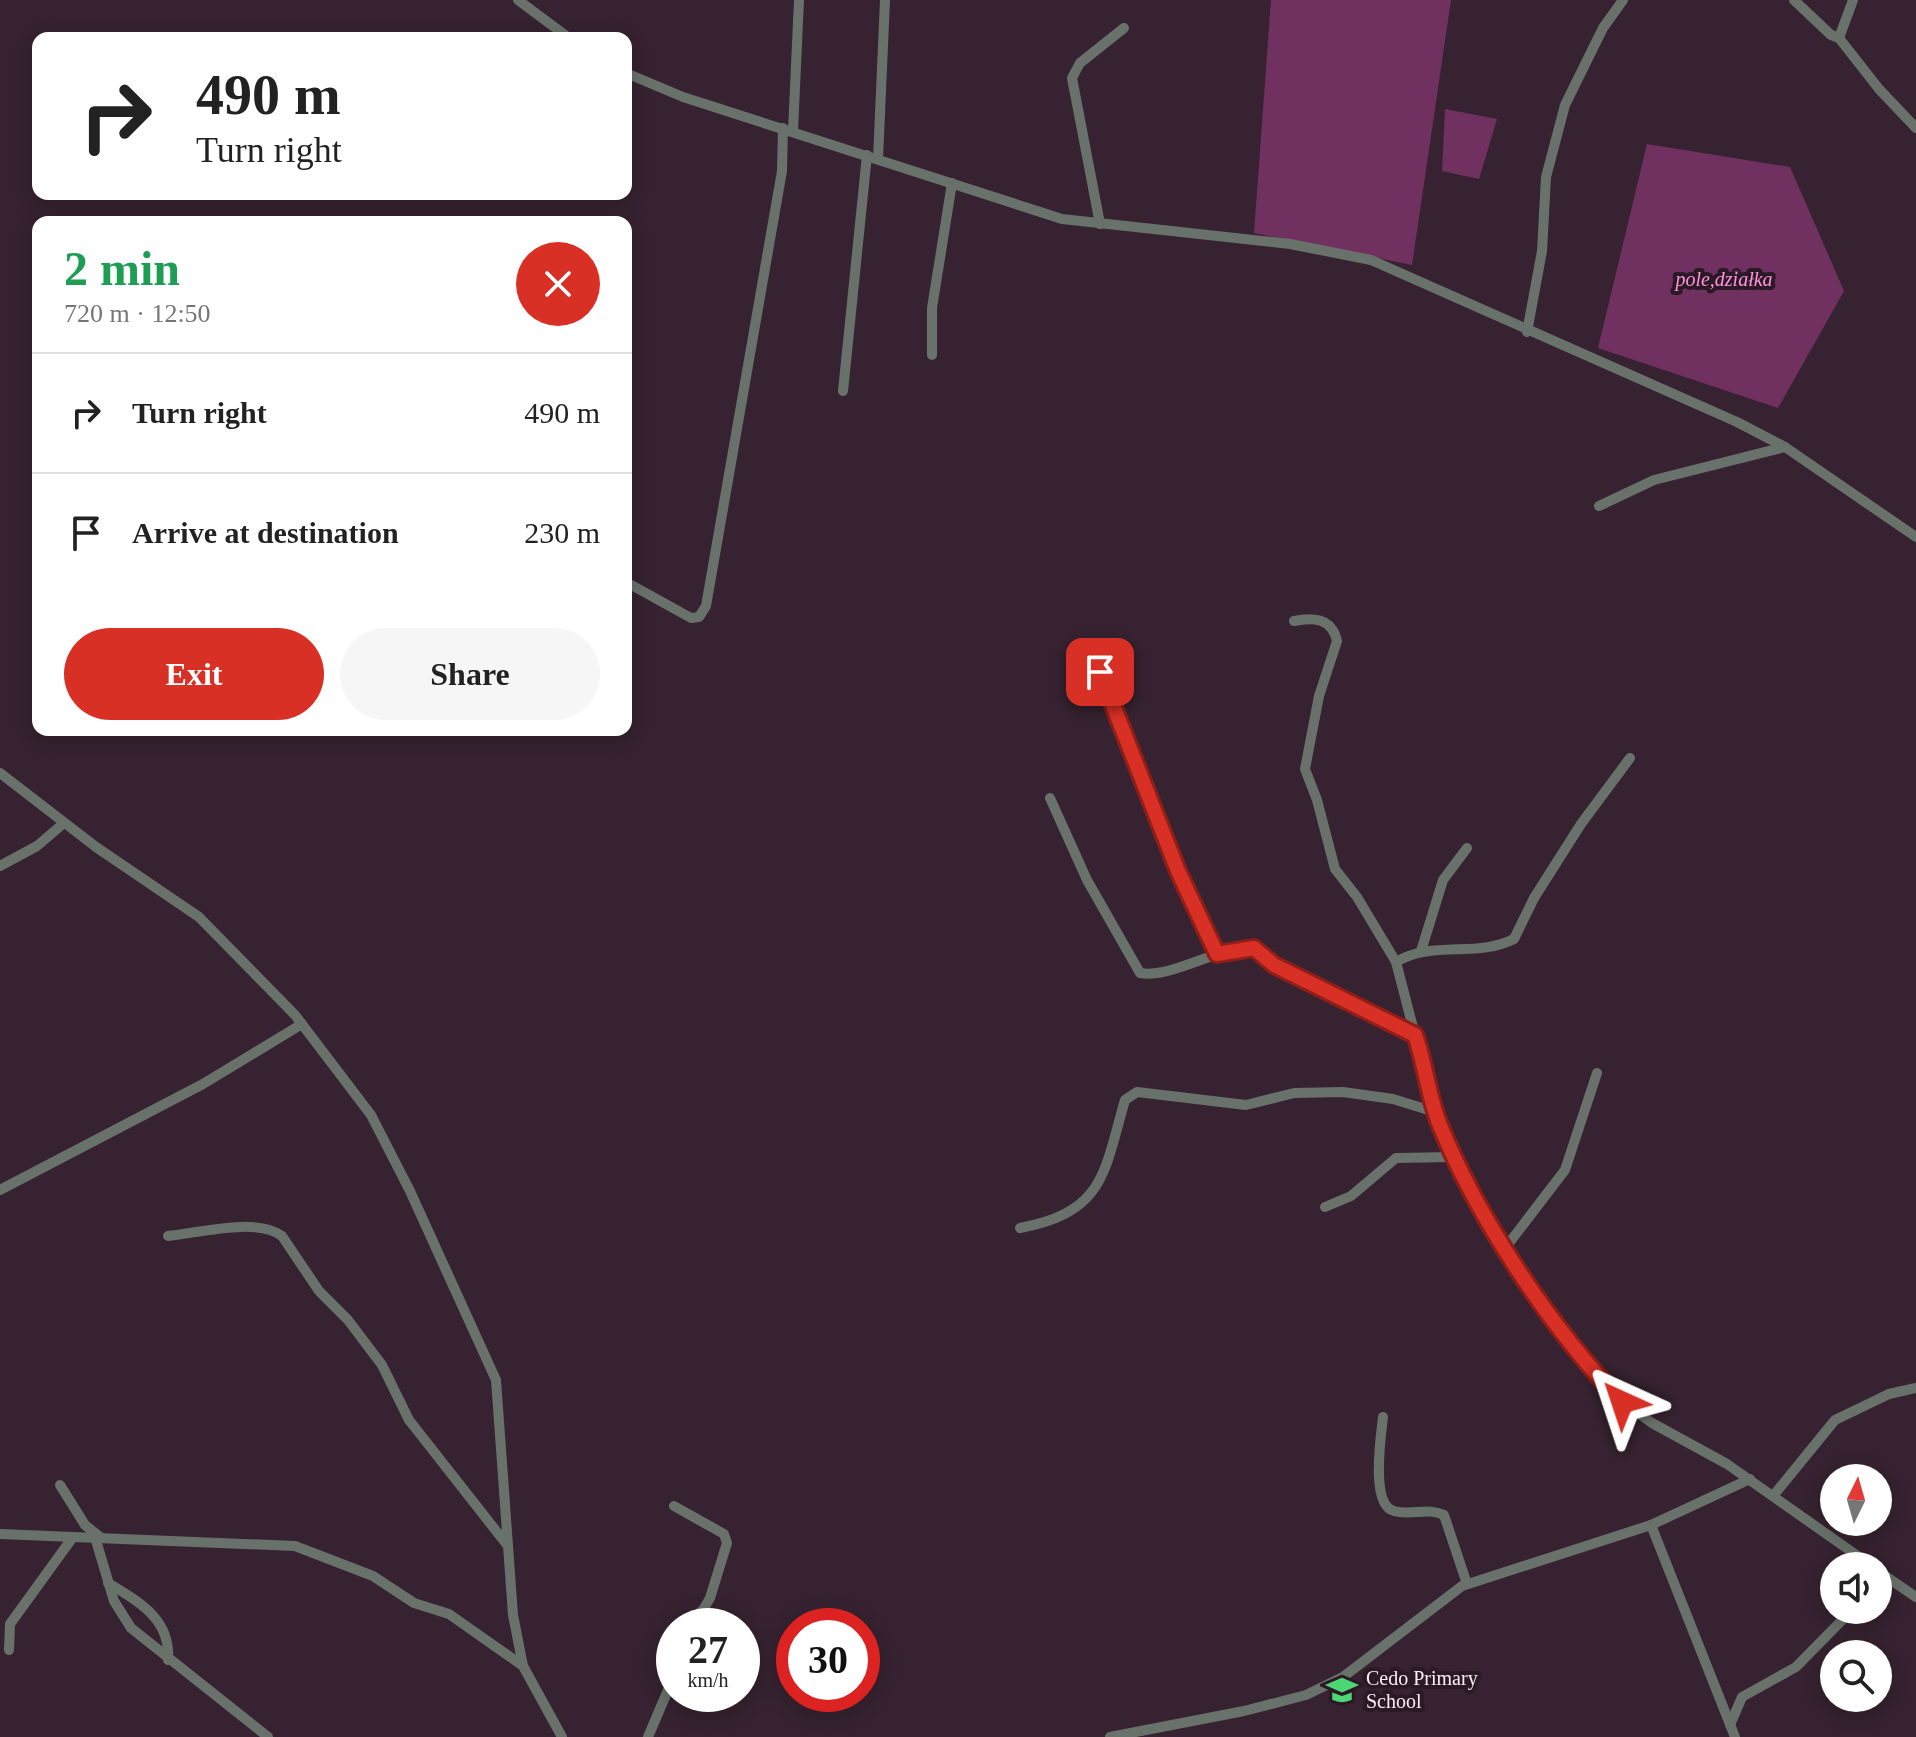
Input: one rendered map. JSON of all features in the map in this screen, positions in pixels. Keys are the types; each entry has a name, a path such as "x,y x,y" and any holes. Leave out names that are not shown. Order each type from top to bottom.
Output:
{"street":[{"path":"518,0 561,32"},
{"path":"632,585 691,618 699,617 706,606 782,171 799,0"},
{"path":"843,391 873,157 885,0"},
{"path":"1527,332 1542,251 1546,177 1565,105 1603,28 1623,0"},
{"path":"1794,0 1831,35 1839,38 1879,89 1916,128"},
{"path":"1839,38 1853,0"},
{"path":"1100,224 1072,78 1080,63 1124,28"},
{"path":"632,76 683,97 1062,219 1337,252 1406,274 1527,332 1683,396 1785,447 1916,537"},
{"path":"932,355 931,313 952,183"},
{"path":"1599,506 1654,480 1785,447"},
{"path":"1294,621 1317,619 1335,631 1337,641 1319,696 1305,769 1317,800 1335,869 1357,897 1396,962 1435,1112 1454,1157 1506,1247 1544,1310 1622,1402 1652,1423 1750,1479 1852,1552"},
{"path":"1090,647 1178,871 1217,954"},
{"path":"1396,962 1421,951 1492,945 1514,939 1534,898 1574,835 1630,758"},
{"path":"0,773 64,823 199,917 302,1024 371,1115 410,1191 488,1360 499,1401 513,1615 523,1666 562,1737"},
{"path":"0,788 19,790"},
{"path":"1050,798 1087,880 1140,973 1157,972 1217,954 1254,948 1274,965 1415,1035"},
{"path":"0,866 37,846 64,823"},
{"path":"1421,951 1443,880 1467,848"},
{"path":"0,1190 203,1084 302,1024"},
{"path":"1506,1247 1565,1170 1597,1073"},
{"path":"1020,1228 1058,1218 1095,1190 1105,1172 1125,1100 1137,1092 1246,1105 1294,1093 1343,1092 1393,1099 1435,1112"},
{"path":"1325,1207 1351,1196 1396,1158 1454,1157"},
{"path":"168,1236 257,1227 273,1230 282,1236 319,1291 348,1320 382,1365 409,1420 509,1547"},
{"path":"1773,1496 1835,1420 1889,1394 1916,1388"},
{"path":"1383,1417 1379,1479 1385,1505 1397,1512 1432,1511 1444,1515 1467,1584"},
{"path":"1110,1737 1244,1711 1323,1688 1365,1662 1467,1584 1651,1525 1750,1479"},
{"path":"60,1485 85,1525 98,1537 108,1583 121,1616 168,1660 268,1737"},
{"path":"674,1506 724,1534 727,1543 704,1608"},
{"path":"1651,1525 1735,1737"},
{"path":"0,1534 201,1545 281,1544 316,1552 383,1581 414,1603 449,1614 523,1666"},
{"path":"9,1650 10,1624 73,1537"},
{"path":"1892,1581 1916,1597"},
{"path":"108,1583 154,1613 163,1629 168,1660"},
{"path":"1730,1725 1742,1697 1796,1667 1838,1624"},
{"path":"648,1737 659,1712"}],"green space":[{"path":"1271,0 1451,0 1412,265 1254,233"},
{"path":"1445,109 1497,119 1479,179 1442,171"},
{"name":"pole,działka","path":"1647,144 1790,167 1844,291 1778,408 1598,348"}],"place":[{"name":"Cedo Primary School","path":"1342,1690"}],"route":[{"path":"1100,672 1178,871 1217,954 1254,948 1285,971 1374,1011 1415,1035 1435,1112 1458,1165 1544,1310 1622,1402"}]}
